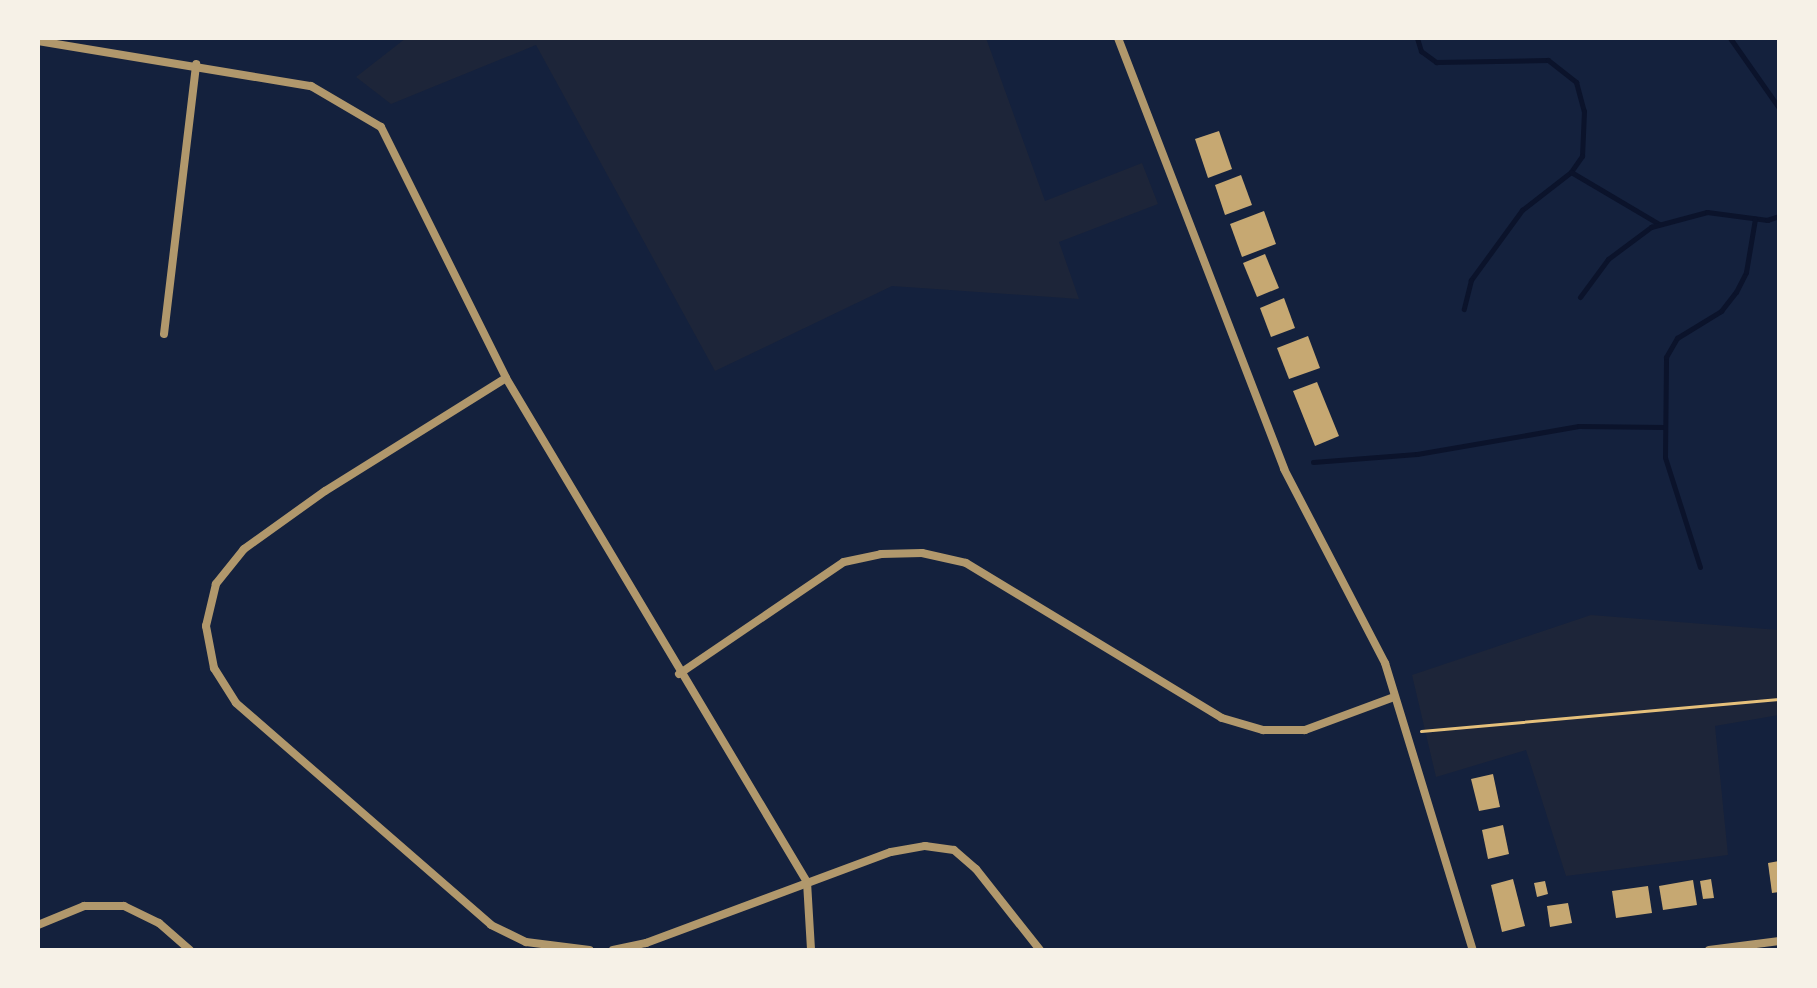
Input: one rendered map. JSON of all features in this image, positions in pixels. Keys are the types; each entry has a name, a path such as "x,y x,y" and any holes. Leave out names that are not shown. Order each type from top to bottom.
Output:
{"street":[{"path":"1118,38 1284,469 1375,642 1473,950"},
{"path":"38,41 196,64 311,86 381,127 506,378 679,674 807,882 811,950"},
{"path":"164,334 196,64"},
{"path":"506,378 325,491 244,549 216,584 206,626 214,668 236,703 491,925 526,942 590,950"},
{"path":"679,674 844,562 881,554 922,553 966,563 1222,718 1263,730 1305,730 1394,697"},
{"path":"613,950 646,943 891,852 925,846 954,850 976,869 1040,950"},
{"path":"38,925 84,906 124,906 159,923 190,950"},
{"path":"1709,950 1779,941"}],"path":[{"path":"1405,733 1779,699"}],"shaded area":[{"path":"406,38 986,38 1045,201 1142,163 1158,204 1059,242 1079,299 892,286 715,371 536,45 391,104 356,77"},
{"path":"1591,615 1779,630 1779,715 1715,726 1728,855 1566,876 1526,750 1436,777 1412,675"}],"building":[{"path":"1219,131 1232,169 1208,178 1195,139"},
{"path":"1241,175 1252,205 1225,215 1215,185"},
{"path":"1264,211 1276,244 1242,257 1230,224"},
{"path":"1265,254 1279,288 1257,297 1243,263"},
{"path":"1284,298 1295,328 1271,337 1260,308"},
{"path":"1308,336 1320,368 1289,379 1277,348"},
{"path":"1317,382 1339,436 1315,446 1293,391"},
{"path":"1493,774 1500,807 1479,811 1471,779"},
{"path":"1503,825 1509,854 1488,859 1482,830"},
{"path":"1779,861 1779,892 1772,893 1768,863"},
{"path":"1513,879 1525,926 1502,932 1491,885"},
{"path":"1711,879 1714,898 1703,899 1700,881"},
{"path":"1693,880 1697,905 1663,910 1659,886"},
{"path":"1545,881 1548,894 1537,897 1534,883"},
{"path":"1648,886 1652,913 1616,918 1612,891"},
{"path":"1568,903 1572,923 1550,927 1547,906"}],"waterway":[{"path":"1417,38 1421,51 1436,62 1548,60 1576,82 1584,111 1582,156 1571,172 1522,210 1471,280 1464,309"},
{"path":"1730,38 1779,108"},
{"path":"1571,172 1659,224"},
{"path":"1580,297 1608,259 1651,227 1707,212 1767,220 1779,216"},
{"path":"1700,567 1665,457 1666,357 1677,338 1721,311 1736,292 1746,272 1755,219"},
{"path":"1313,462 1417,454 1579,426 1664,427"}]}
